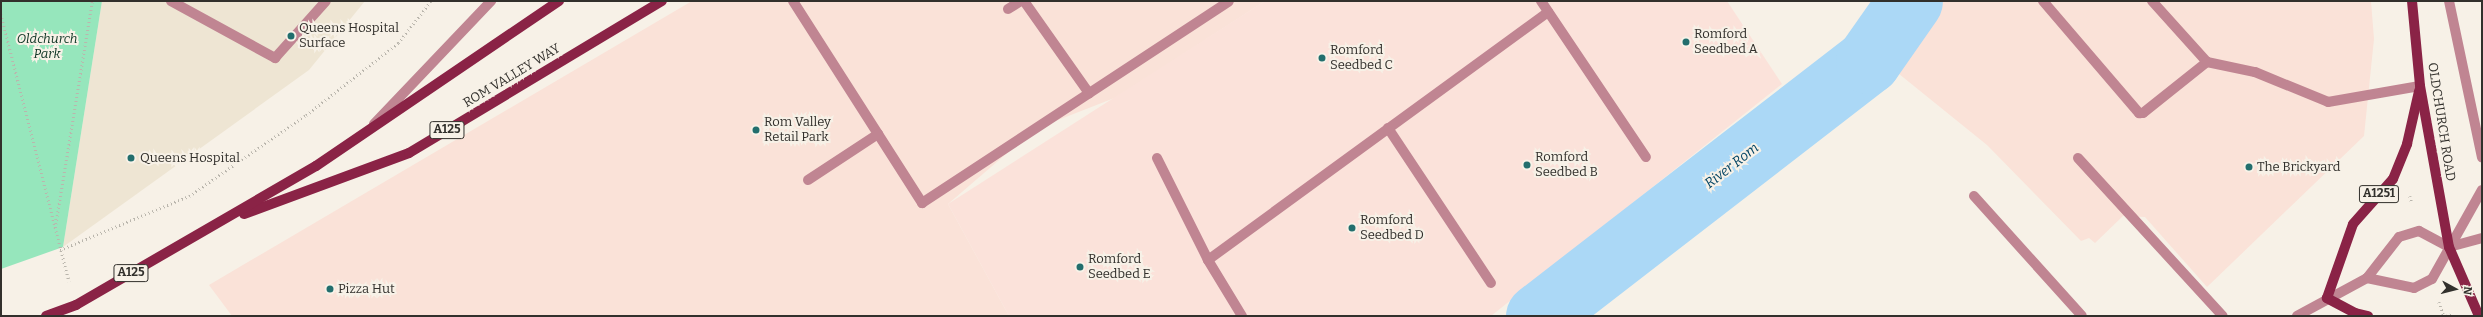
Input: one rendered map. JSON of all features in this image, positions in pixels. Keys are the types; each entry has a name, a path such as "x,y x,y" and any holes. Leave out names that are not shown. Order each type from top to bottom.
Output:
{"main road":[{"name":"ROM VALLEY WAY","path":"46,316 76,305 316,166 559,1"},
{"name":"ROM VALLEY WAY","path":"214,226 409,153 662,1"},
{"name":"OLDCHURCH ROAD","path":"2412,1 2420,86 2449,247"},
{"name":"A1251","path":"2327,298 2353,224 2393,178 2407,144 2420,86"},
{"name":"A1251","path":"2449,247 2479,316"},
{"path":"2327,298 2354,313 2368,316"}],"street":[{"path":"171,1 275,58 326,1"},
{"path":"366,132 491,1"},
{"path":"793,1 922,203 1229,1"},
{"path":"1008,9 1023,1 1089,93"},
{"path":"1541,1 1646,157"},
{"path":"2043,1 2138,113 2143,113 2207,62"},
{"path":"2152,1 2207,62 2255,72 2328,102 2420,86"},
{"path":"2449,1 2482,158"},
{"path":"1208,260 1548,12"},
{"path":"1388,128 1491,283"},
{"path":"808,180 878,134"},
{"path":"1157,158 1208,260 1242,316"},
{"path":"2078,158 2223,316"},
{"path":"2367,278 2414,288 2432,279 2482,190"},
{"path":"1974,196 2082,316"},
{"path":"2297,316 2327,298 2367,278 2399,237 2419,231 2449,247 2482,238"}],"path":[{"path":"55,229 92,1"},
{"path":"60,250 189,196 306,116 398,43 431,1"},
{"path":"1,14 60,250 76,305"},
{"path":"2438,300 2444,316"}],"shaded area":[{"name":"Queens Hospital","path":"102,1 365,1 309,70 63,247"},
{"name":"Rom Valley Retail Park","path":"692,1 1265,1 1117,97 1035,129 948,204 1009,316 232,316 209,285"},
{"path":"1265,1 1727,1 1782,84 1491,316 1009,316 948,204"},
{"path":"1940,1 2371,1 2374,39 2364,136 2207,287 2145,217 2123,216 2095,243 2089,238 2081,241 1987,145 1883,61"}],"green space":[{"name":"Oldchurch Park","path":"1,1 102,1 63,247 1,269"}],"waterway":[{"name":"River Rom","path":"1538,316 1868,61 1910,1"}],"place":[{"name":"Queens Hospital Surface","path":"291,36"},
{"name":"Romford Seedbed A","path":"1686,42"},
{"name":"Romford Seedbed C","path":"1322,58"},
{"name":"Rom Valley Retail Park","path":"756,130"},
{"name":"Queens Hospital","path":"131,158"},
{"name":"Romford Seedbed B","path":"1527,165"},
{"name":"The Brickyard","path":"2249,167"},
{"name":"Romford Seedbed D","path":"1352,228"},
{"name":"Romford Seedbed E","path":"1080,267"},
{"name":"Pizza Hut","path":"330,289"}]}
